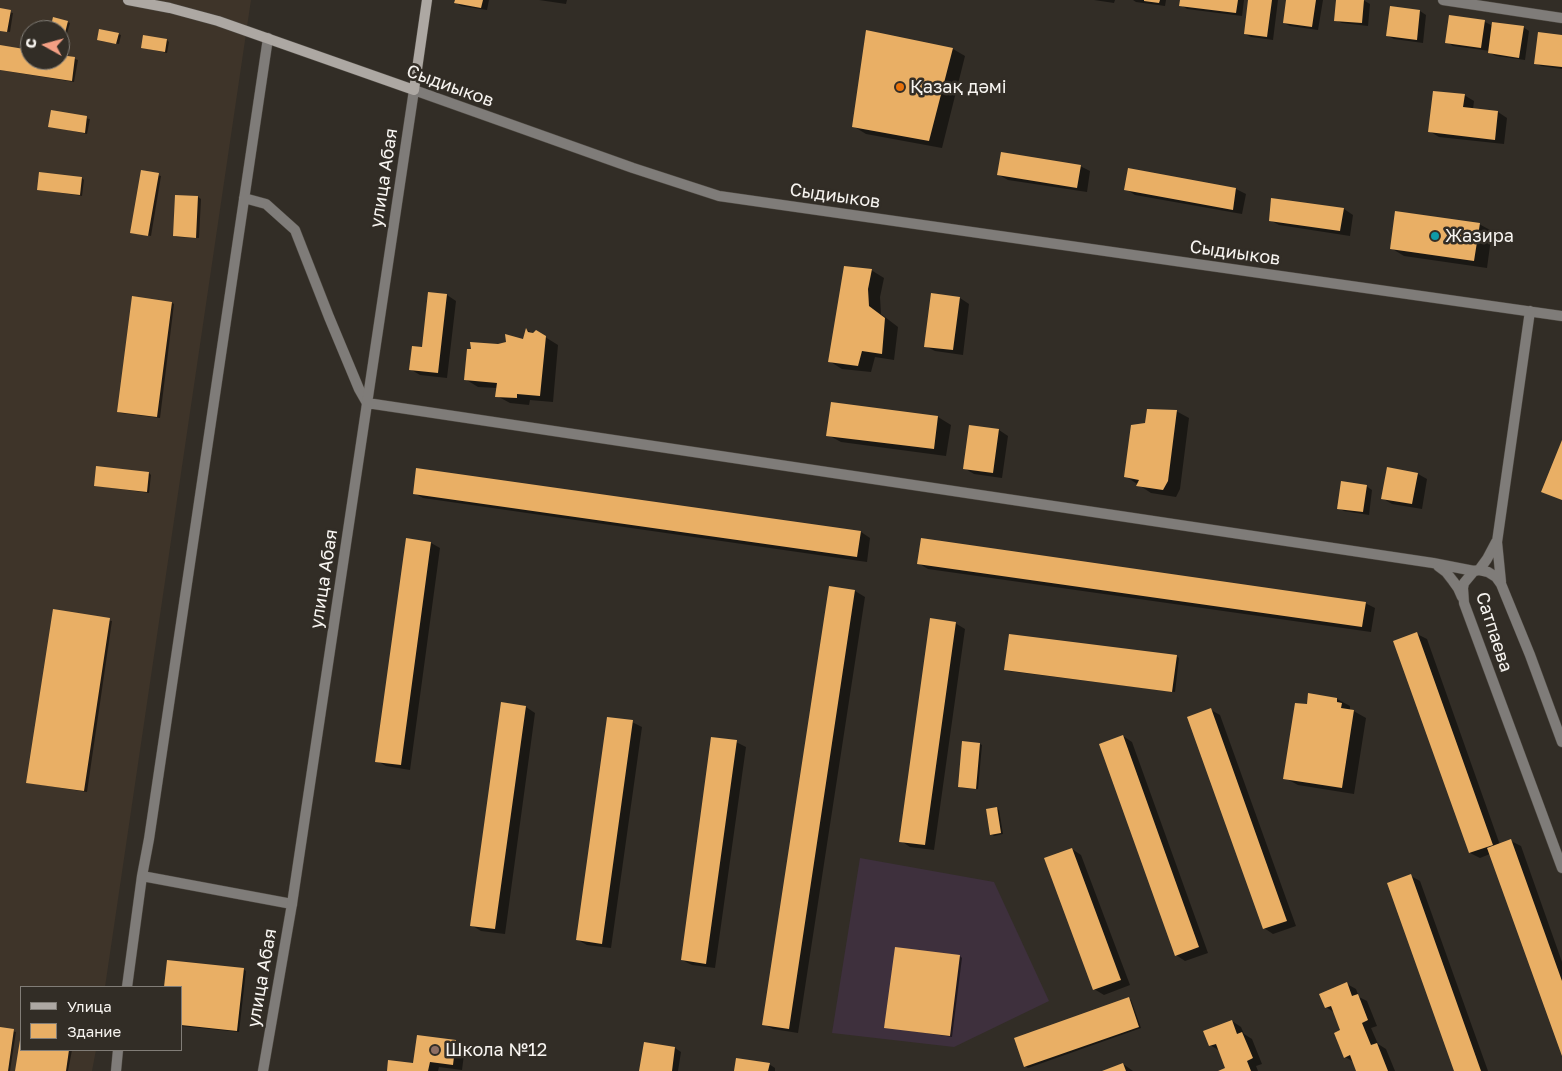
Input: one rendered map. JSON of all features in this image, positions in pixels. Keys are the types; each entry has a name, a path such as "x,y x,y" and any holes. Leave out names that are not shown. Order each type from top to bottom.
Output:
{"main road":[{"name":"Сыдиыков","path":"128,0 170,8 218,21 414,90"},
{"path":"414,90 427,0"}],"street":[{"path":"1443,0 1562,18"},
{"path":"127,986 268,38"},
{"name":"Сыдиыков","path":"414,90 632,168 719,196 1562,316"},
{"name":"улица Абая","path":"263,1071 292,904 414,90"},
{"path":"244,198 266,204 295,230 359,389 367,402 1476,570 1487,560 1497,542"},
{"path":"1501,584 1497,542 1530,311"},
{"path":"1433,563 1450,576 1458,588 1464,603"},
{"name":"Сатпаева","path":"1562,742 1501,584 1496,577 1488,572 1476,570 1462,588 1464,603 1562,868"},
{"path":"142,876 292,904"},
{"path":"116,1071 118,1051"}],"shaded area":[{"path":"0,0 251,0 105,986 20,986 20,1051 96,1051 92,1071 0,1071"},
{"path":"860,858 994,882 1049,1001 954,1047 832,1033"}],"building":[{"path":"455,0 483,0 481,8 454,3"},
{"path":"1144,0 1160,0 1159,3"},
{"path":"1180,0 1238,0 1236,13 1179,6"},
{"path":"1248,0 1272,0 1267,37 1244,34"},
{"path":"1286,0 1316,0 1312,27 1283,23"},
{"path":"1336,0 1364,0 1362,23 1334,21"},
{"path":"1390,6 1420,10 1417,40 1386,36"},
{"path":"0,8 11,10 7,32 0,31"},
{"path":"1449,15 1485,20 1481,48 1445,43"},
{"path":"53,17 64,20 52,20"},
{"path":"1492,22 1524,26 1519,58 1488,53"},
{"path":"99,29 119,33 116,44 97,40"},
{"name":"Қазақ дәмі","path":"866,30 953,48 929,141 852,127"},
{"path":"1538,32 1562,35 1562,67 1534,64"},
{"path":"143,35 167,39 165,52 141,48"},
{"path":"0,45 20,48 20,70 70,70 70,56 75,57 72,81 0,70"},
{"path":"1433,91 1465,94 1463,107 1498,111 1495,140 1428,132"},
{"path":"51,110 87,116 85,133 48,127"},
{"path":"1001,152 1081,165 1077,188 997,175"},
{"path":"1128,168 1236,188 1233,210 1124,190"},
{"path":"141,170 159,173 148,236 130,233"},
{"path":"39,172 82,177 80,195 37,190"},
{"path":"175,195 198,196 196,238 173,236"},
{"path":"1271,198 1344,208 1340,231 1269,221"},
{"name":"Жазира","path":"1395,211 1480,223 1474,261 1390,249"},
{"path":"844,266 872,269 868,289 869,306 885,318 882,354 862,351 858,366 828,362"},
{"path":"428,292 447,294 438,373 409,370 412,346 422,347"},
{"path":"931,293 960,297 953,350 924,347"},
{"path":"132,296 172,302 157,417 117,412"},
{"path":"526,328 528,332 533,333 536,330 546,336 540,396 517,394 517,398 495,397 497,383 464,380 467,349 471,349 470,342 498,344 506,342 505,334 523,339"},
{"path":"831,402 938,416 934,449 826,436"},
{"path":"1147,409 1177,410 1168,481 1163,490 1136,486 1139,480 1124,477 1131,425 1145,423"},
{"path":"969,425 999,429 993,473 963,469"},
{"path":"1562,440 1562,500 1541,492"},
{"path":"96,466 149,472 147,492 94,486"},
{"path":"1387,467 1418,473 1412,504 1381,499"},
{"path":"416,468 861,531 857,557 413,494"},
{"path":"1341,481 1367,485 1363,512 1337,509"},
{"path":"406,538 431,542 401,765 375,762"},
{"path":"921,538 1366,602 1362,627 917,564"},
{"path":"829,586 855,590 789,1029 762,1025"},
{"path":"53,609 110,618 84,791 26,783"},
{"path":"930,618 956,622 925,845 899,842"},
{"path":"1417,632 1493,845 1469,853 1393,641"},
{"path":"1009,634 1177,655 1172,692 1004,670"},
{"path":"1308,693 1337,698 1337,702 1342,703 1341,708 1354,710 1342,788 1283,779 1295,703 1307,704"},
{"path":"501,702 526,706 495,929 470,926"},
{"path":"1211,708 1287,921 1263,929 1187,717"},
{"path":"607,717 633,720 602,944 576,940"},
{"path":"1123,735 1199,947 1175,956 1099,744"},
{"path":"711,737 737,740 706,964 681,960"},
{"path":"962,741 980,743 976,789 958,787"},
{"path":"997,807 1001,833 990,835 986,809"},
{"path":"1511,839 1562,981 1562,1056 1487,848"},
{"path":"1072,848 1121,980 1093,990 1044,858"},
{"path":"1411,874 1481,1071 1454,1071 1387,883"},
{"path":"895,947 960,955 950,1036 884,1028"},
{"path":"167,960 244,968 237,1031 182,1025 182,986 164,986"},
{"path":"1347,982 1352,996 1358,994 1368,1020 1362,1023 1371,1045 1377,1043 1388,1071 1356,1071 1350,1055 1344,1058 1334,1033 1340,1030 1331,1006 1325,1008 1319,994"},
{"path":"1129,997 1139,1027 1024,1067 1014,1038"},
{"path":"1232,1020 1237,1034 1242,1032 1253,1058 1247,1061 1251,1071 1218,1071 1225,1068 1216,1044 1209,1046 1203,1031"},
{"path":"0,1027 14,1029 8,1071 0,1071"},
{"name":"Школа №12","path":"417,1035 456,1040 453,1065 430,1062 428,1071 387,1071 388,1060 413,1063"},
{"path":"20,1040 20,1051 69,1051 66,1071 15,1071"},
{"path":"644,1042 675,1047 672,1071 639,1071"},
{"path":"736,1058 770,1063 768,1071 734,1071"},
{"path":"1123,1063 1126,1071 1102,1071"}],"place":[{"name":"Қазақ дәмі","path":"900,87"},
{"name":"Жазира","path":"1435,236"},
{"name":"Школа №12","path":"435,1050"}]}
